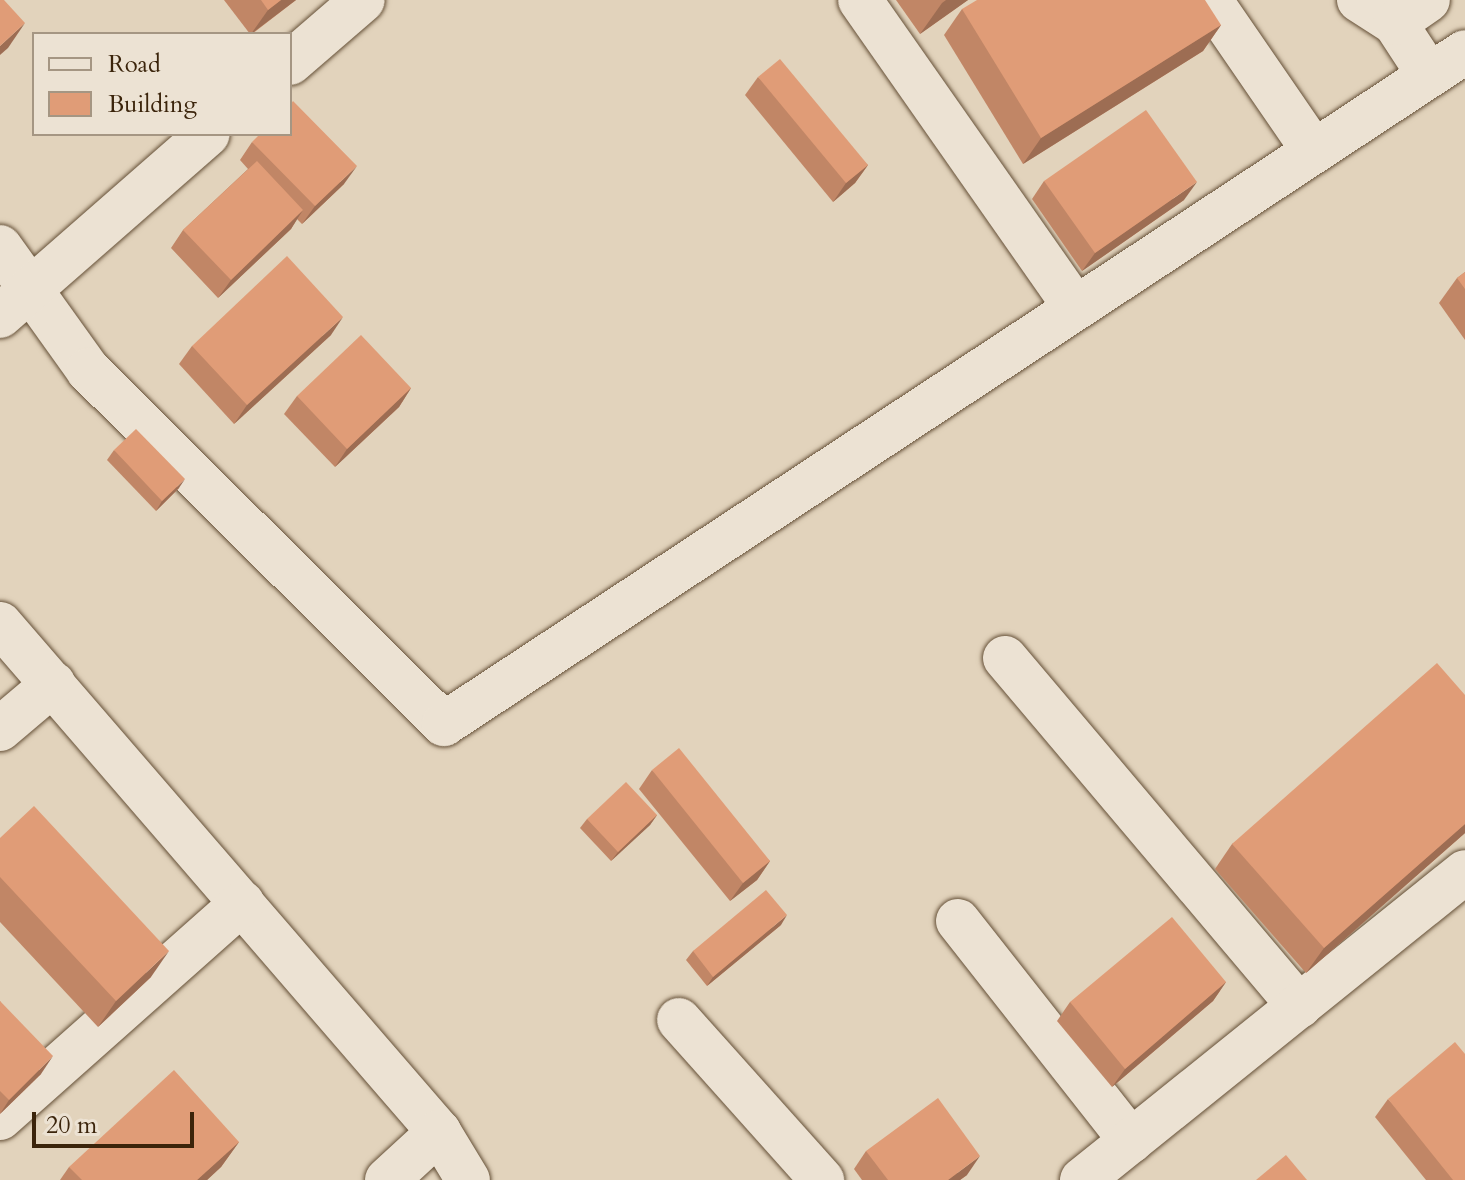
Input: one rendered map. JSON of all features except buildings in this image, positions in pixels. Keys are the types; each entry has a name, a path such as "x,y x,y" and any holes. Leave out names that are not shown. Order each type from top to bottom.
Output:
{"street":[{"path":"292,61 363,0"},
{"path":"860,0 1075,307"},
{"path":"1210,0 1313,150"},
{"path":"1359,0 1412,11 1429,75"},
{"path":"0,247 16,302 444,724 1465,52"},
{"path":"16,302 206,136"},
{"path":"0,624 439,1132 468,1180"},
{"path":"1005,658 1299,1006"},
{"path":"0,729 53,684"},
{"path":"1082,1180 1465,872"},
{"path":"0,1118 242,903"},
{"path":"958,921 1131,1141"},
{"path":"679,1020 822,1180"},
{"path":"387,1180 439,1132"}]}
